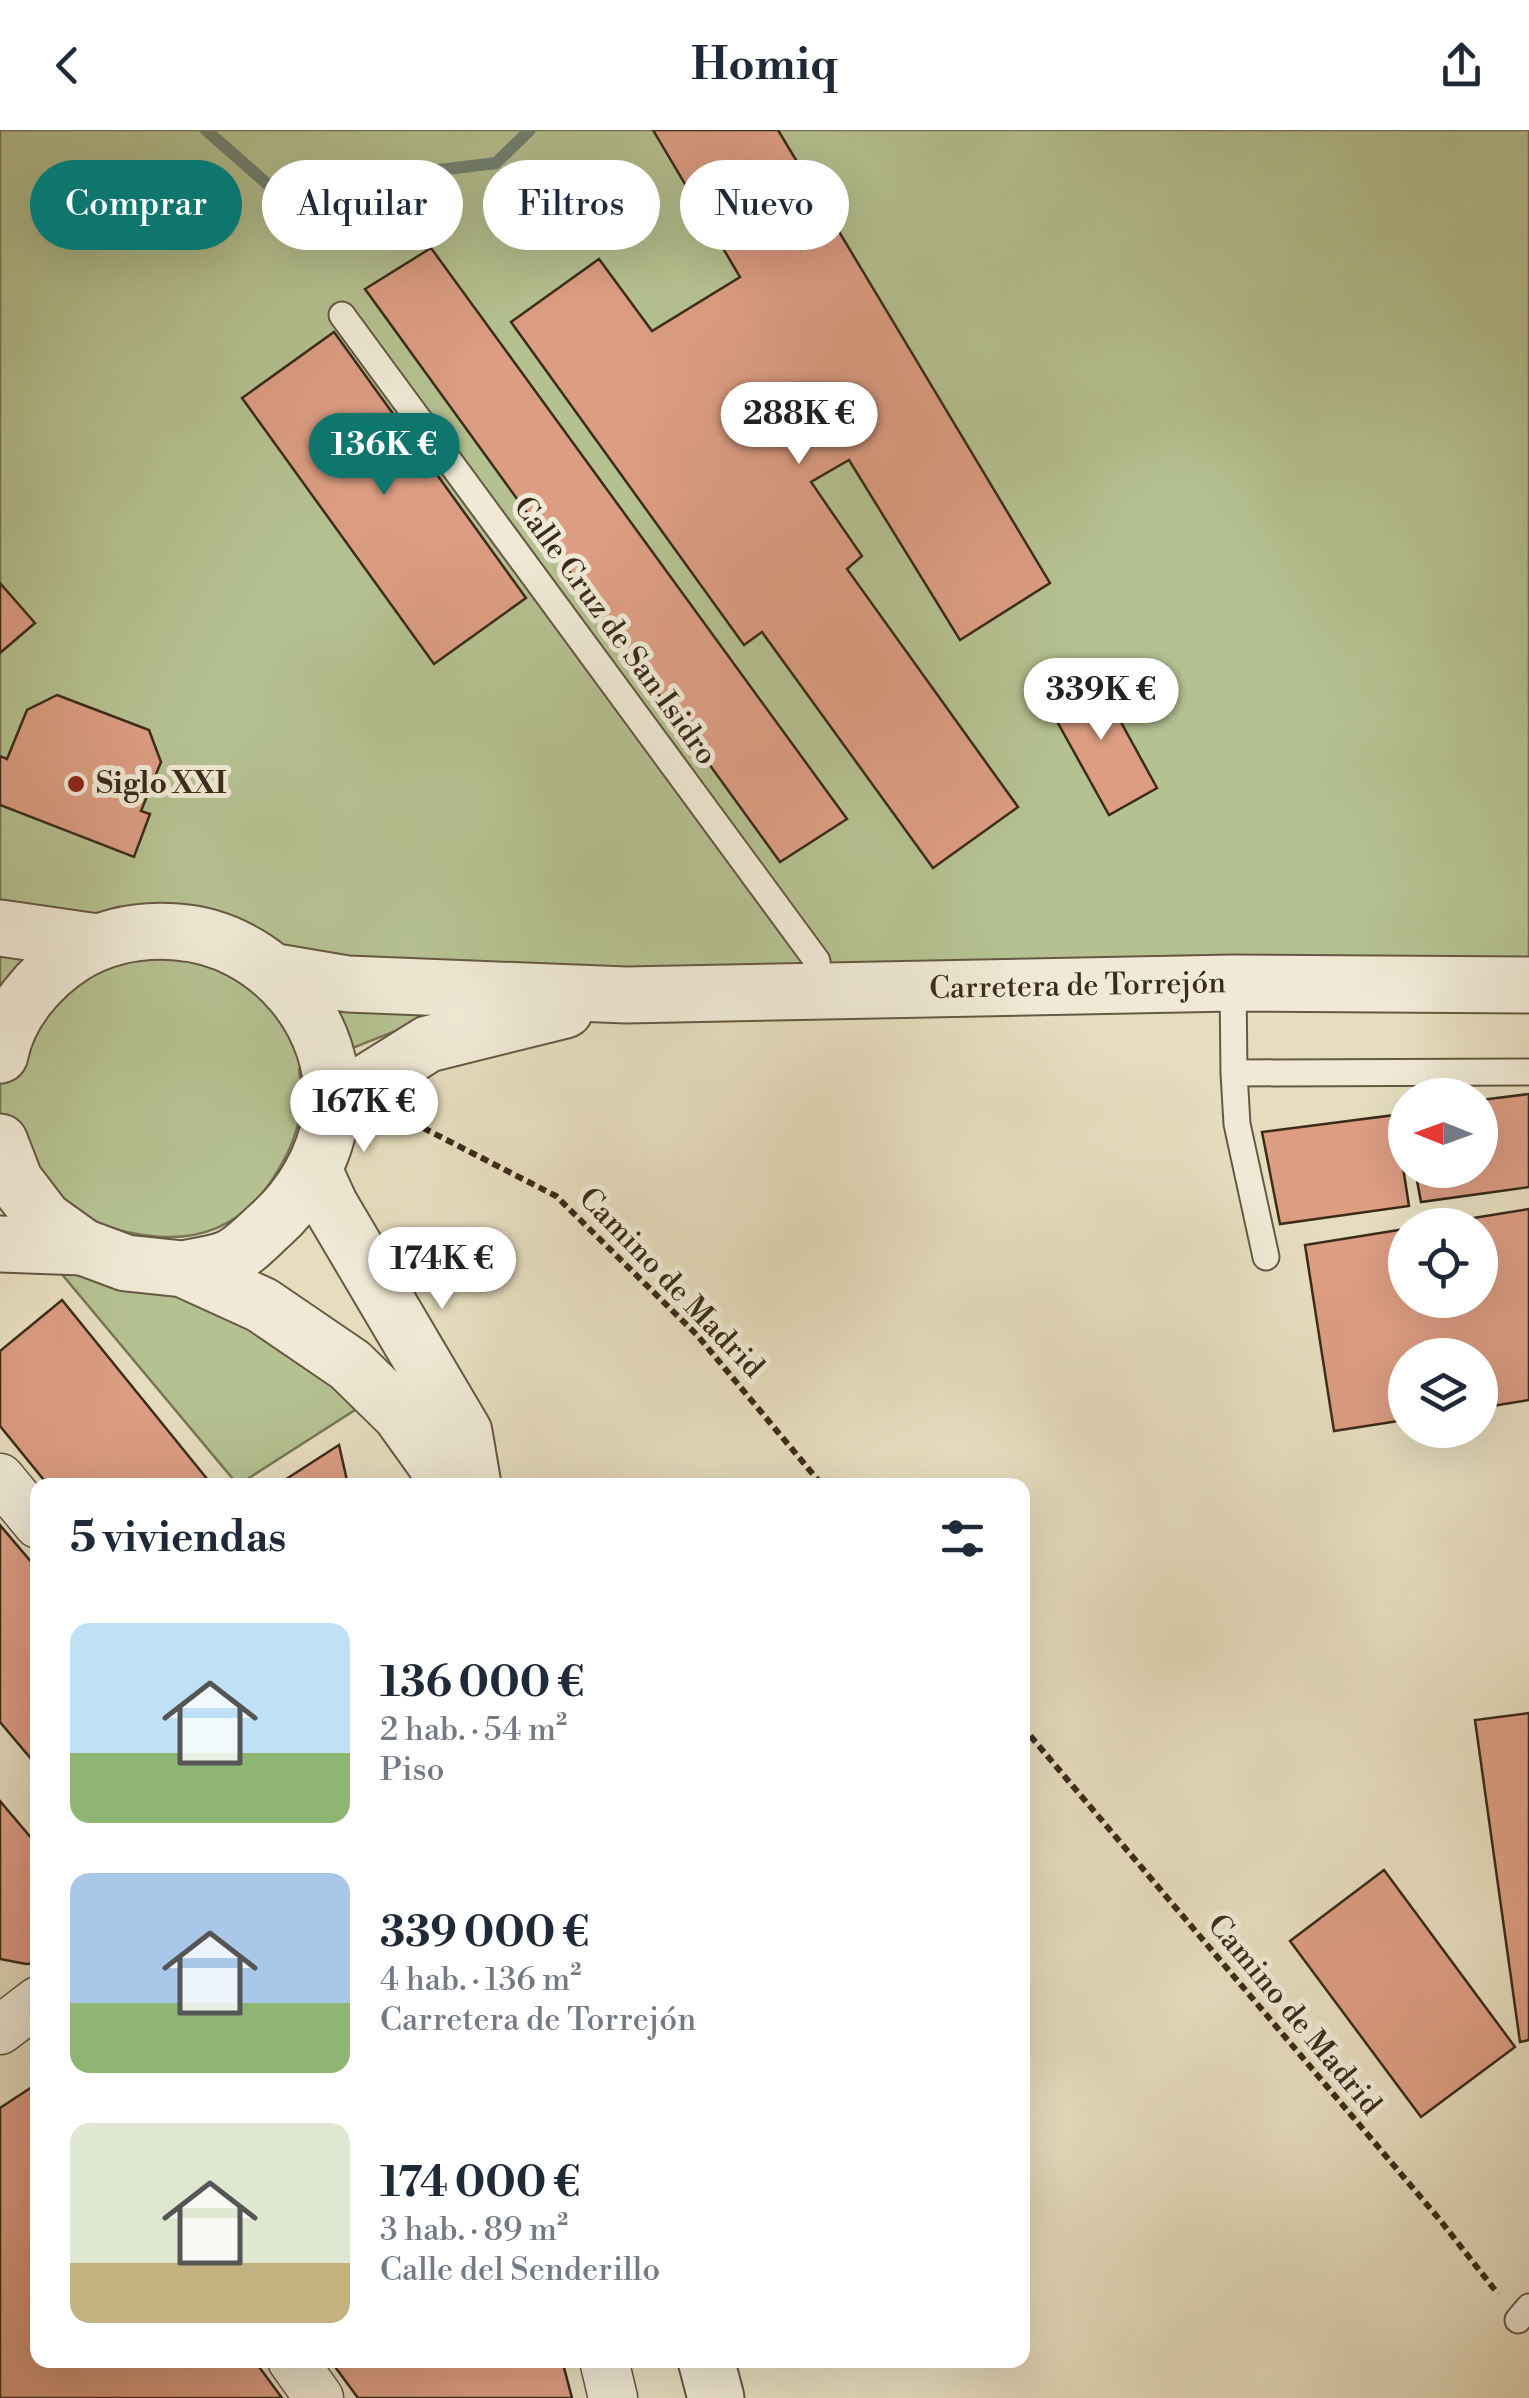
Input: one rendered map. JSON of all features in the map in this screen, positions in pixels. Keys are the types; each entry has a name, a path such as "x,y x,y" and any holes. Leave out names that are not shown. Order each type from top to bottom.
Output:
{"street":[{"path":"0,928 96,942"},
{"path":"1,1048 22,1002 55,966 96,942 147,929 200,933 248,952 277,972 312,1020 326,1059 330,1086 342,1103"},
{"path":"277,972 348,984 626,996"},
{"name":"Carretera de Torrejón","path":"626,996 1233,983 1529,985"},
{"path":"182,1269 229,1258 290,1208 314,1170 342,1103 428,1044 626,996"},
{"path":"0,1142 16,1181 44,1219 82,1246 126,1262 182,1269 262,1305 350,1365 400,1414 451,1478"},
{"path":"314,1170 330,1205 464,1432 457,1478"},
{"path":"0,1244 82,1246"},
{"path":"0,1478 30,1514"},
{"path":"0,2033 30,2008"},
{"path":"0,2033 30,2042"},
{"path":"298,2368 319,2398"},
{"path":"606,2368 613,2398"},
{"path":"708,2368 716,2398"}],"lane":[{"name":"Calle Cruz de San Isidro","path":"342,314 817,961 820,992"},
{"path":"1233,983 1237,1124 1266,1257"},
{"path":"1234,1073 1529,1072"}],"path":[{"name":"Camino de Madrid","path":"342,1103 556,1196 697,1335 816,1478"},
{"name":"Camino de Madrid","path":"1030,1735 1440,2220 1524,2313"}],"green space":[{"path":"0,130 1529,130 1529,978 479,998 299,1069 300,1112 282,1164 246,1210 215,1229 181,1237 146,1236 109,1228 0,1186"},
{"path":"45,1254 233,1302 383,1392 249,1478 232,1478"}],"building":[{"path":"653,130 778,130 796,160 680,160 680,176"},
{"path":"849,248 1050,583 960,640 849,460 811,482 862,556 847,569 1018,807 933,868 762,632 744,645 511,322 599,259 652,331 740,277 724,250"},
{"path":"432,250 847,819 780,862 365,289"},
{"path":"334,332 526,598 434,664 242,398"},
{"path":"0,583 35,623 0,653"},
{"path":"1093,671 1157,788 1109,815 1044,698"},
{"name":"Siglo XXI","path":"57,695 149,730 161,762 141,811 150,814 134,857 0,805 0,756 7,759 27,710"},
{"path":"1529,1094 1529,1187 1421,1202 1418,1188 1498,1188 1498,1098"},
{"path":"1388,1116 1388,1188 1406,1188 1409,1206 1280,1224 1262,1132"},
{"path":"1529,1209 1529,1400 1498,1405 1498,1338 1388,1338 1388,1423 1334,1431 1305,1245 1388,1232 1388,1318 1498,1318 1498,1214"},
{"path":"62,1300 206,1478 42,1478 0,1426 0,1351"},
{"path":"339,1445 346,1478 288,1478"},
{"path":"0,1525 30,1561 30,1758 0,1722"},
{"path":"1529,1713 1529,2040 1520,2042 1475,1720"},
{"path":"0,1801 30,1837 30,1964 0,1959"},
{"path":"1384,1870 1515,2047 1421,2117 1290,1941"},
{"path":"30,2088 30,2368 260,2368 282,2398 0,2398 0,2108"},
{"path":"336,2368 564,2368 572,2398 358,2398"}],"waterway":[{"path":"206,130 274,190 496,163 530,130"}],"place":[{"name":"Siglo XXI","path":"76,784"}]}
